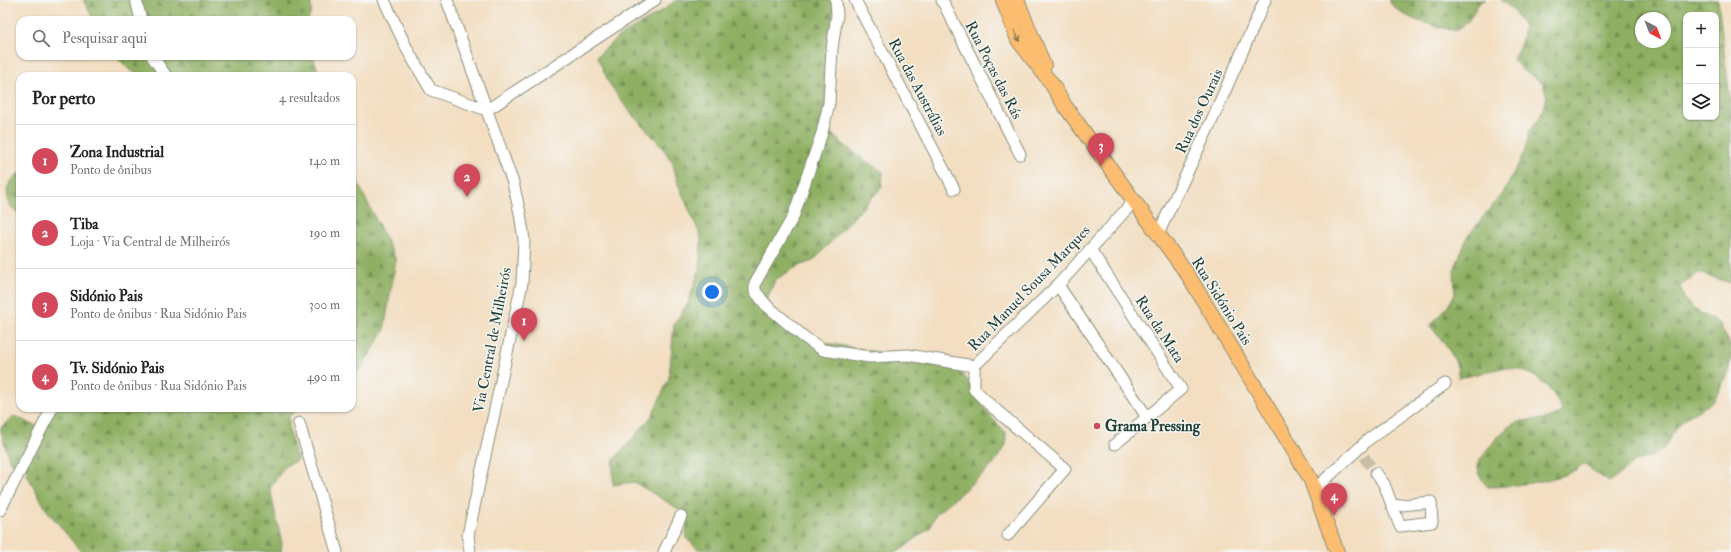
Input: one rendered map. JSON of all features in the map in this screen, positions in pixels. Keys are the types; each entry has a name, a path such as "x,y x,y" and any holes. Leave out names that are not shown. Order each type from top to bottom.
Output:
{"main road":[{"path":"1002,0 1018,40 1051,83"},
{"path":"1017,0 1051,83"},
{"name":"Rua Sidónio Pais","path":"1051,83 1065,106 1133,202 1188,275 1315,488 1337,552"}],"street":[{"path":"136,0 140,16"},
{"path":"384,0 408,51 431,90 487,110 655,0"},
{"name":"Via Central de Milheirós","path":"447,0 513,183 524,240 522,283 468,535 470,552"},
{"path":"836,0 837,15 832,48 829,103 822,133 793,217 755,282 755,291 766,305 804,337 823,350 870,357 908,355 974,366"},
{"name":"Rua das Austrálias","path":"855,0 954,189"},
{"name":"Rua Poças das Rás","path":"942,0 1020,154"},
{"name":"Rua dos Ourais","path":"1158,234 1212,120 1265,0"},
{"path":"155,60 163,72"},
{"name":"Rua Manuel Sousa Marques","path":"1008,535 1065,469 989,404 974,389 974,366 1058,285 1133,202"},
{"name":"Rua da Mata","path":"1090,249 1181,390 1115,444"},
{"path":"1058,285 1147,417"},
{"path":"1315,488 1361,453 1445,384"},
{"path":"0,510 50,412"},
{"path":"299,423 338,552"},
{"path":"1376,473 1384,484 1392,506"},
{"path":"664,552 681,516"}],"green space":[{"path":"83,0 310,0 312,11 310,16 92,16"},
{"path":"676,0 834,0 823,125 844,145 883,172 882,187 813,261 798,266 775,280 768,297 770,307 802,333 822,342 953,366 969,382 989,415 1006,432 1006,445 992,466 935,515 930,528 898,552 732,552 698,549 686,538 687,519 677,508 634,482 613,485 613,461 652,416 669,378 674,324 688,303 700,268 701,237 678,184 673,164 663,148 625,106 609,83 597,56 617,38 665,9"},
{"path":"1388,0 1486,0 1480,1 1467,23 1455,31 1427,24 1409,17 1401,13"},
{"path":"1501,0 1718,0 1731,110 1731,283 1698,273 1680,286 1684,299 1695,310 1720,324 1731,347 1731,359 1727,376 1713,402 1682,420 1663,449 1650,457 1634,462 1609,482 1583,464 1565,475 1555,478 1519,485 1488,487 1481,479 1477,464 1501,434 1506,429 1518,422 1552,417 1562,411 1558,401 1545,385 1537,378 1518,369 1497,369 1458,378 1458,371 1453,357 1430,326 1448,306 1455,294 1454,270 1468,236 1504,191 1524,153 1530,130 1540,117 1547,97 1543,83 1522,70 1513,59 1521,43 1524,26 1513,10"},
{"path":"120,60 314,60 319,72 135,72 126,67"},
{"path":"16,176 16,212 9,203 7,195 8,187"},
{"path":"356,179 396,260 384,331 361,369 356,372"},
{"path":"52,412 294,412 289,416 289,430 297,460 285,466 270,488 282,544 281,552 81,552 46,509 26,473 27,469 10,462 0,428 14,416 36,426"}],"tunnel":[{"path":"1364,457 1376,473"}],"place":[{"name":"Sidónio Pais","path":"1101,166"},
{"name":"Tiba","path":"467,197"},
{"name":"Zona Industrial","path":"524,341"},
{"name":"Grama Pressing","path":"1097,426"},
{"name":"Tv. Sidónio Pais","path":"1334,516"}]}
